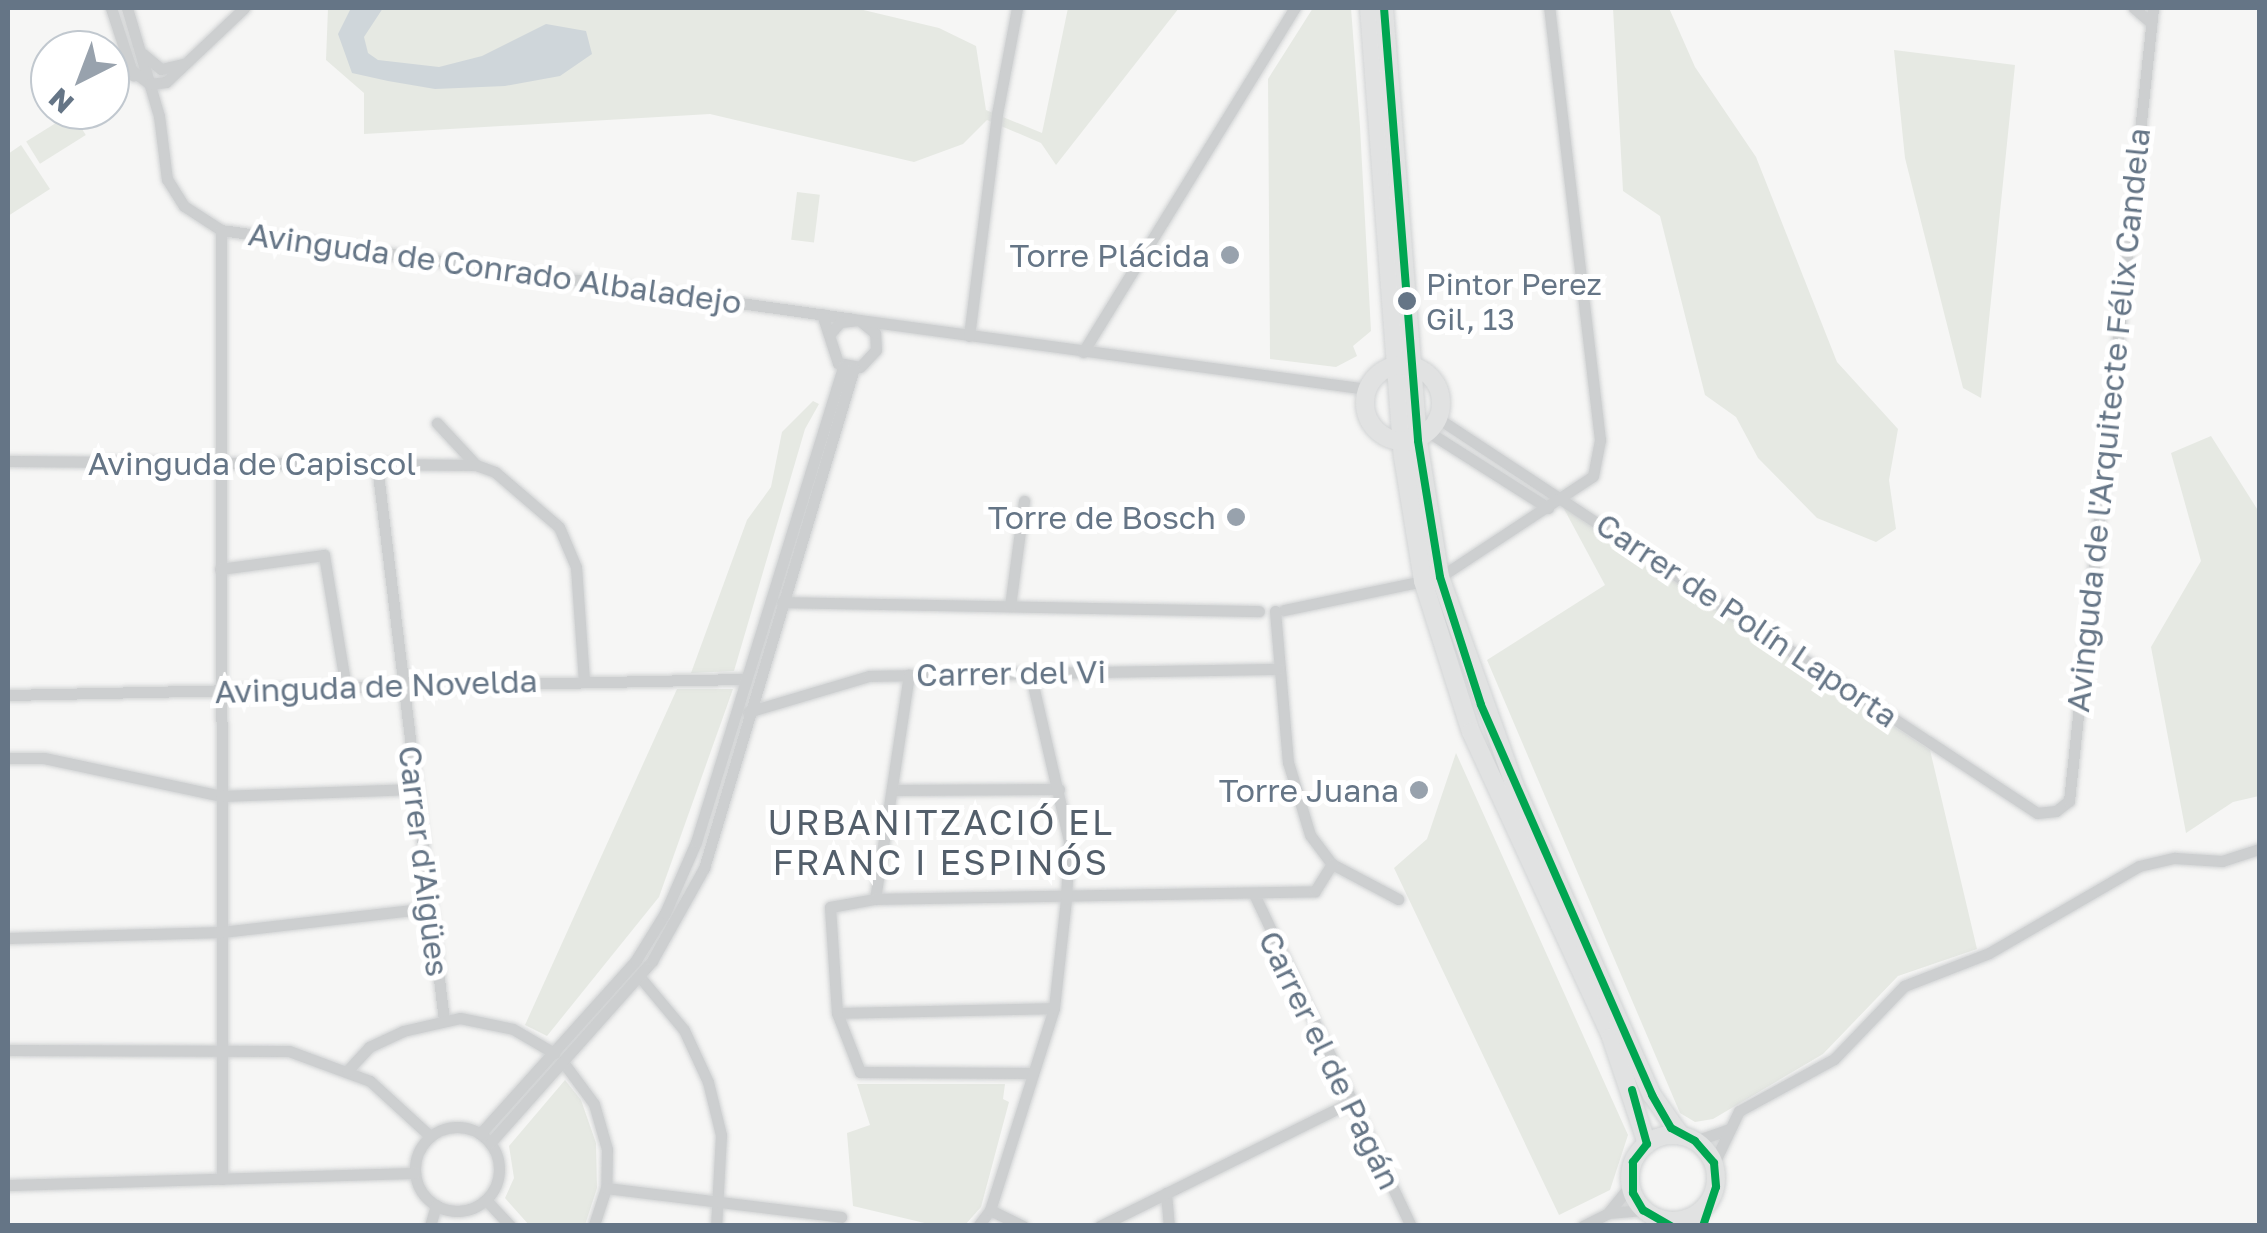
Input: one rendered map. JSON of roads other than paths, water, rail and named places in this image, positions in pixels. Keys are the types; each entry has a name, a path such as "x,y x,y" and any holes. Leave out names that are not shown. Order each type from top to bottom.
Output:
{"main road":[{"path":"1370,8 1403,364 1422,434 1432,579 1471,732 1611,1037 1643,1116 1647,1144"},
{"path":"1384,8 1403,364 1440,392 1422,434"},
{"path":"1403,364 1367,389 1364,413 1422,434"},
{"path":"1432,579 1514,784 1652,1095 1688,1139 1714,1163 1716,1187 1703,1219 1671,1224 1642,1210 1631,1186 1633,1162 1647,1144 1688,1139"}],"street":[{"path":"111,8 132,72 159,116"},
{"path":"126,8 159,116 167,179 184,206 221,230"},
{"path":"159,116 166,82 244,8"},
{"path":"969,336 1017,8"},
{"path":"1084,352 1295,8"},
{"path":"1398,899 1332,864 1310,835 1288,762 1279,669 1280,611 1432,579 1593,476 1600,440 1549,8"},
{"path":"2134,8 2151,23"},
{"name":"Avinguda de l'Arquitecte Félix Candela","path":"2056,811 2069,801 2153,8"},
{"path":"140,49 161,69 186,62"},
{"path":"132,72 150,84 166,82"},
{"name":"Avinguda de Conrado Albaladejo","path":"222,1179 221,230 1367,389"},
{"path":"822,314 830,352 849,367"},
{"path":"829,336 840,322 857,319 876,338"},
{"path":"849,367 870,360 876,338 889,324"},
{"path":"485,1138 639,976 667,940 704,868 849,367"},
{"path":"558,1058 641,954 664,914 696,842 744,679 849,367"},
{"path":"437,423 476,465"},
{"path":"1422,434 1548,508"},
{"name":"Carrer de Polín Laporta","path":"1422,434 1564,498 2037,813 2056,811"},
{"name":"Avinguda de Capiscol","path":"8,461 476,465 494,472 559,528 576,567 584,680"},
{"name":"Carrer d'Aigües","path":"378,464 444,1020"},
{"path":"1010,606 1024,500"},
{"path":"220,570 324,555 346,688"},
{"path":"782,602 1260,611"},
{"name":"Carrer del Vi","path":"748,712 869,676 1279,669"},
{"path":"978,1226 990,1210 1054,1008 1066,899 1069,841 1030,672"},
{"path":"875,899 909,675"},
{"name":"Avinguda de Novelda","path":"8,695 744,679"},
{"path":"8,758 44,758 221,796 414,789"},
{"path":"892,790 1059,789"},
{"path":"1714,1163 1739,1111 1834,1058 1904,986 1989,953 2139,866 2175,858 2222,861 2260,849"},
{"path":"1031,1073 860,1072 836,1013 830,907 875,899 1066,899 1315,891 1332,864"},
{"name":"Carrer el de Pagán","path":"1254,894 1411,1226"},
{"path":"8,938 222,932 430,908"},
{"path":"639,976 684,1030 708,1082 721,1135 721,1200 716,1226"},
{"path":"836,1013 1054,1008"},
{"path":"348,1071 369,1048 444,1020 501,1026 558,1058 602,1124 606,1188 594,1226"},
{"path":"8,1050 222,1046 289,1051 370,1081 430,1136"},
{"path":"1100,1226 1351,1102"},
{"path":"454,1127 485,1138 499,1172 486,1200 452,1210 436,1205 415,1172 430,1136 454,1127"},
{"path":"1688,1139 1729,1129"},
{"path":"8,1185 415,1172"},
{"path":"1583,1226 1608,1213 1631,1186"},
{"path":"606,1188 841,1217"},
{"path":"1166,1192 1169,1226"},
{"path":"486,1200 510,1226"},
{"path":"430,1226 436,1205"},
{"path":"447,1226 452,1210"},
{"path":"990,1210 1024,1226"},
{"path":"1608,1213 1642,1210"}],"place":[{"name":"Torre Plácida","path":"1230,255"},
{"name":"Pintor Perez Gil, 13","path":"1407,301"},
{"name":"Torre de Bosch","path":"1236,517"},
{"name":"Torre Juana","path":"1419,790"}],"district":[{"name":"URBANITZACIÓ EL FRANC I ESPINÓS","path":"941,842"}]}
